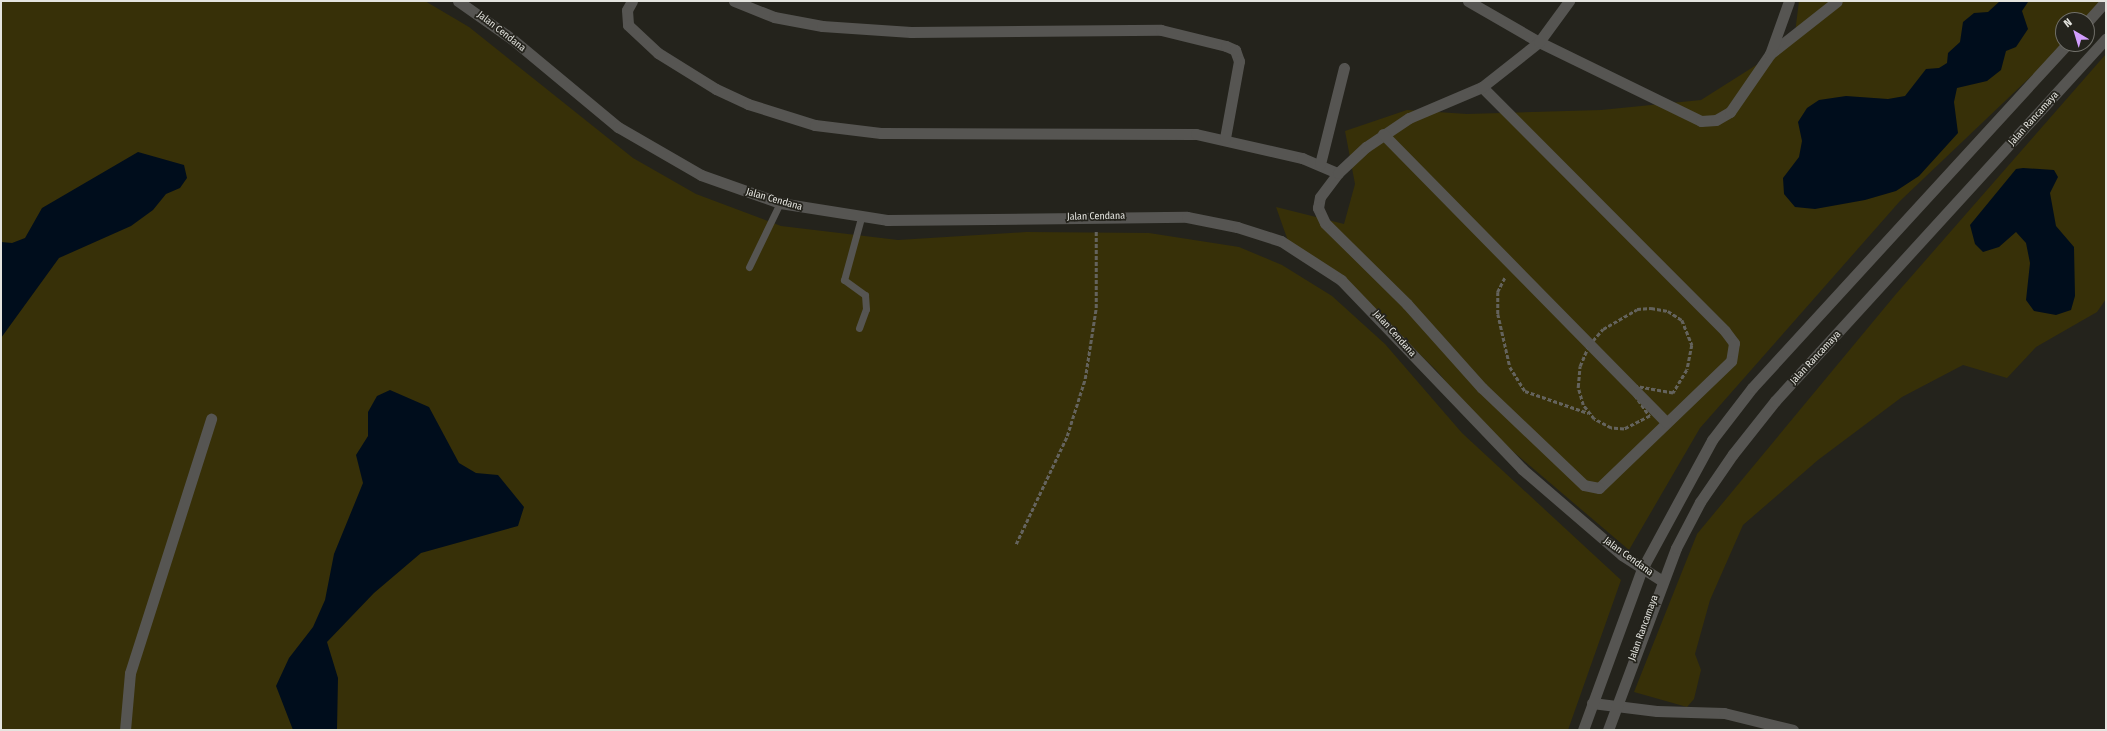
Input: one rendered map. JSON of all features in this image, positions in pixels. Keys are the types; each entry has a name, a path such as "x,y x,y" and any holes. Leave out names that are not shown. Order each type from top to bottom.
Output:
{"street":[{"name":"Jalan Cendana","path":"458,1 512,40 618,127 701,175 780,203 860,218 1096,218 1166,216 1213,222 1281,241 1306,256 1370,306 1522,469 1578,520 1642,569 1661,580"},
{"path":"632,1 627,10 628,25 658,53 728,95 815,125 881,133 1141,131 1225,138 1320,164 1338,173"},
{"path":"734,1 774,17 822,26 911,32 1161,30 1226,46 1235,50 1239,61 1225,138"},
{"path":"1468,1 1539,42 1701,122 1716,120 1730,112 1770,54 1789,1"},
{"path":"1482,87 1725,331 1734,344 1731,361 1666,422 1604,486 1594,490 1584,486 1482,388 1407,304 1322,219 1318,208 1320,197 1338,173 1383,134 1409,118 1482,87 1539,42 1569,1"},
{"path":"1770,54 1837,1"},
{"path":"2095,13 2106,1"},
{"name":"Jalan Rancamaya","path":"1608,730 1661,580 1700,502 1759,419 2021,134 2106,38"},
{"path":"1583,730 1642,569 1686,483 1734,409 2060,52"},
{"path":"1320,164 1344,68"},
{"path":"1383,134 1666,422"},
{"path":"125,730 130,673 212,420"},
{"path":"1592,702 1615,707 1724,713 1793,730"}],"lane":[{"path":"750,267 780,203"},
{"path":"860,218 844,280 865,296 866,309 860,328"}],"path":[{"path":"1016,544 1058,457 1085,379 1096,308 1096,218"},
{"path":"1511,265 1496,305 1510,367 1525,390 1588,413"}],"shaded area":[{"path":"1,1 425,1 469,27 633,158 696,194 781,226 898,240 1026,232 1149,233 1239,247 1282,265 1332,296 1385,344 1462,433 1621,580 1568,730 1,730"},
{"path":"1799,1 2102,1 2093,12 2055,12 2055,52 2057,52 1900,201 1700,428 1629,550 1483,426 1437,371 1348,284 1288,241 1276,207 1344,224 1355,184 1345,131 1407,110 1467,114 1601,110 1701,100 1794,41"},
{"path":"2106,54 2106,299 2097,312 2036,347 2007,378 1963,365 1902,397 1818,460 1743,525 1710,600 1695,654 1701,670 1694,699 1687,707 1634,692 1697,534 1896,294"}],"water":[{"path":"2000,1 2042,1 2028,2 2022,11 2028,29 2016,47 2006,51 2001,70 1987,81 1957,88 1954,102 1958,133 1919,176 1896,191 1865,200 1815,209 1795,207 1784,194 1783,178 1799,157 1802,141 1798,122 1807,108 1819,100 1846,96 1888,99 1905,96 1926,69 1939,68 1947,63 1948,53 1960,42 1963,22 1974,13 1988,12"},
{"path":"138,152 184,165 187,178 180,188 166,194 153,210 131,226 59,258 1,338 1,242 12,243 25,238 42,208"},
{"path":"2016,169 2054,170 2058,177 2050,193 2056,226 2074,247 2075,296 2071,310 2056,315 2034,311 2026,300 2030,263 2026,243 2016,232 1999,247 1983,252 1975,244 1970,225"},
{"path":"390,390 429,407 459,463 476,473 498,475 524,507 518,526 421,553 374,593 327,642 338,678 337,730 293,730 276,686 289,658 313,627 325,600 334,554 363,483 356,455 368,436 368,412 377,396"}]}
